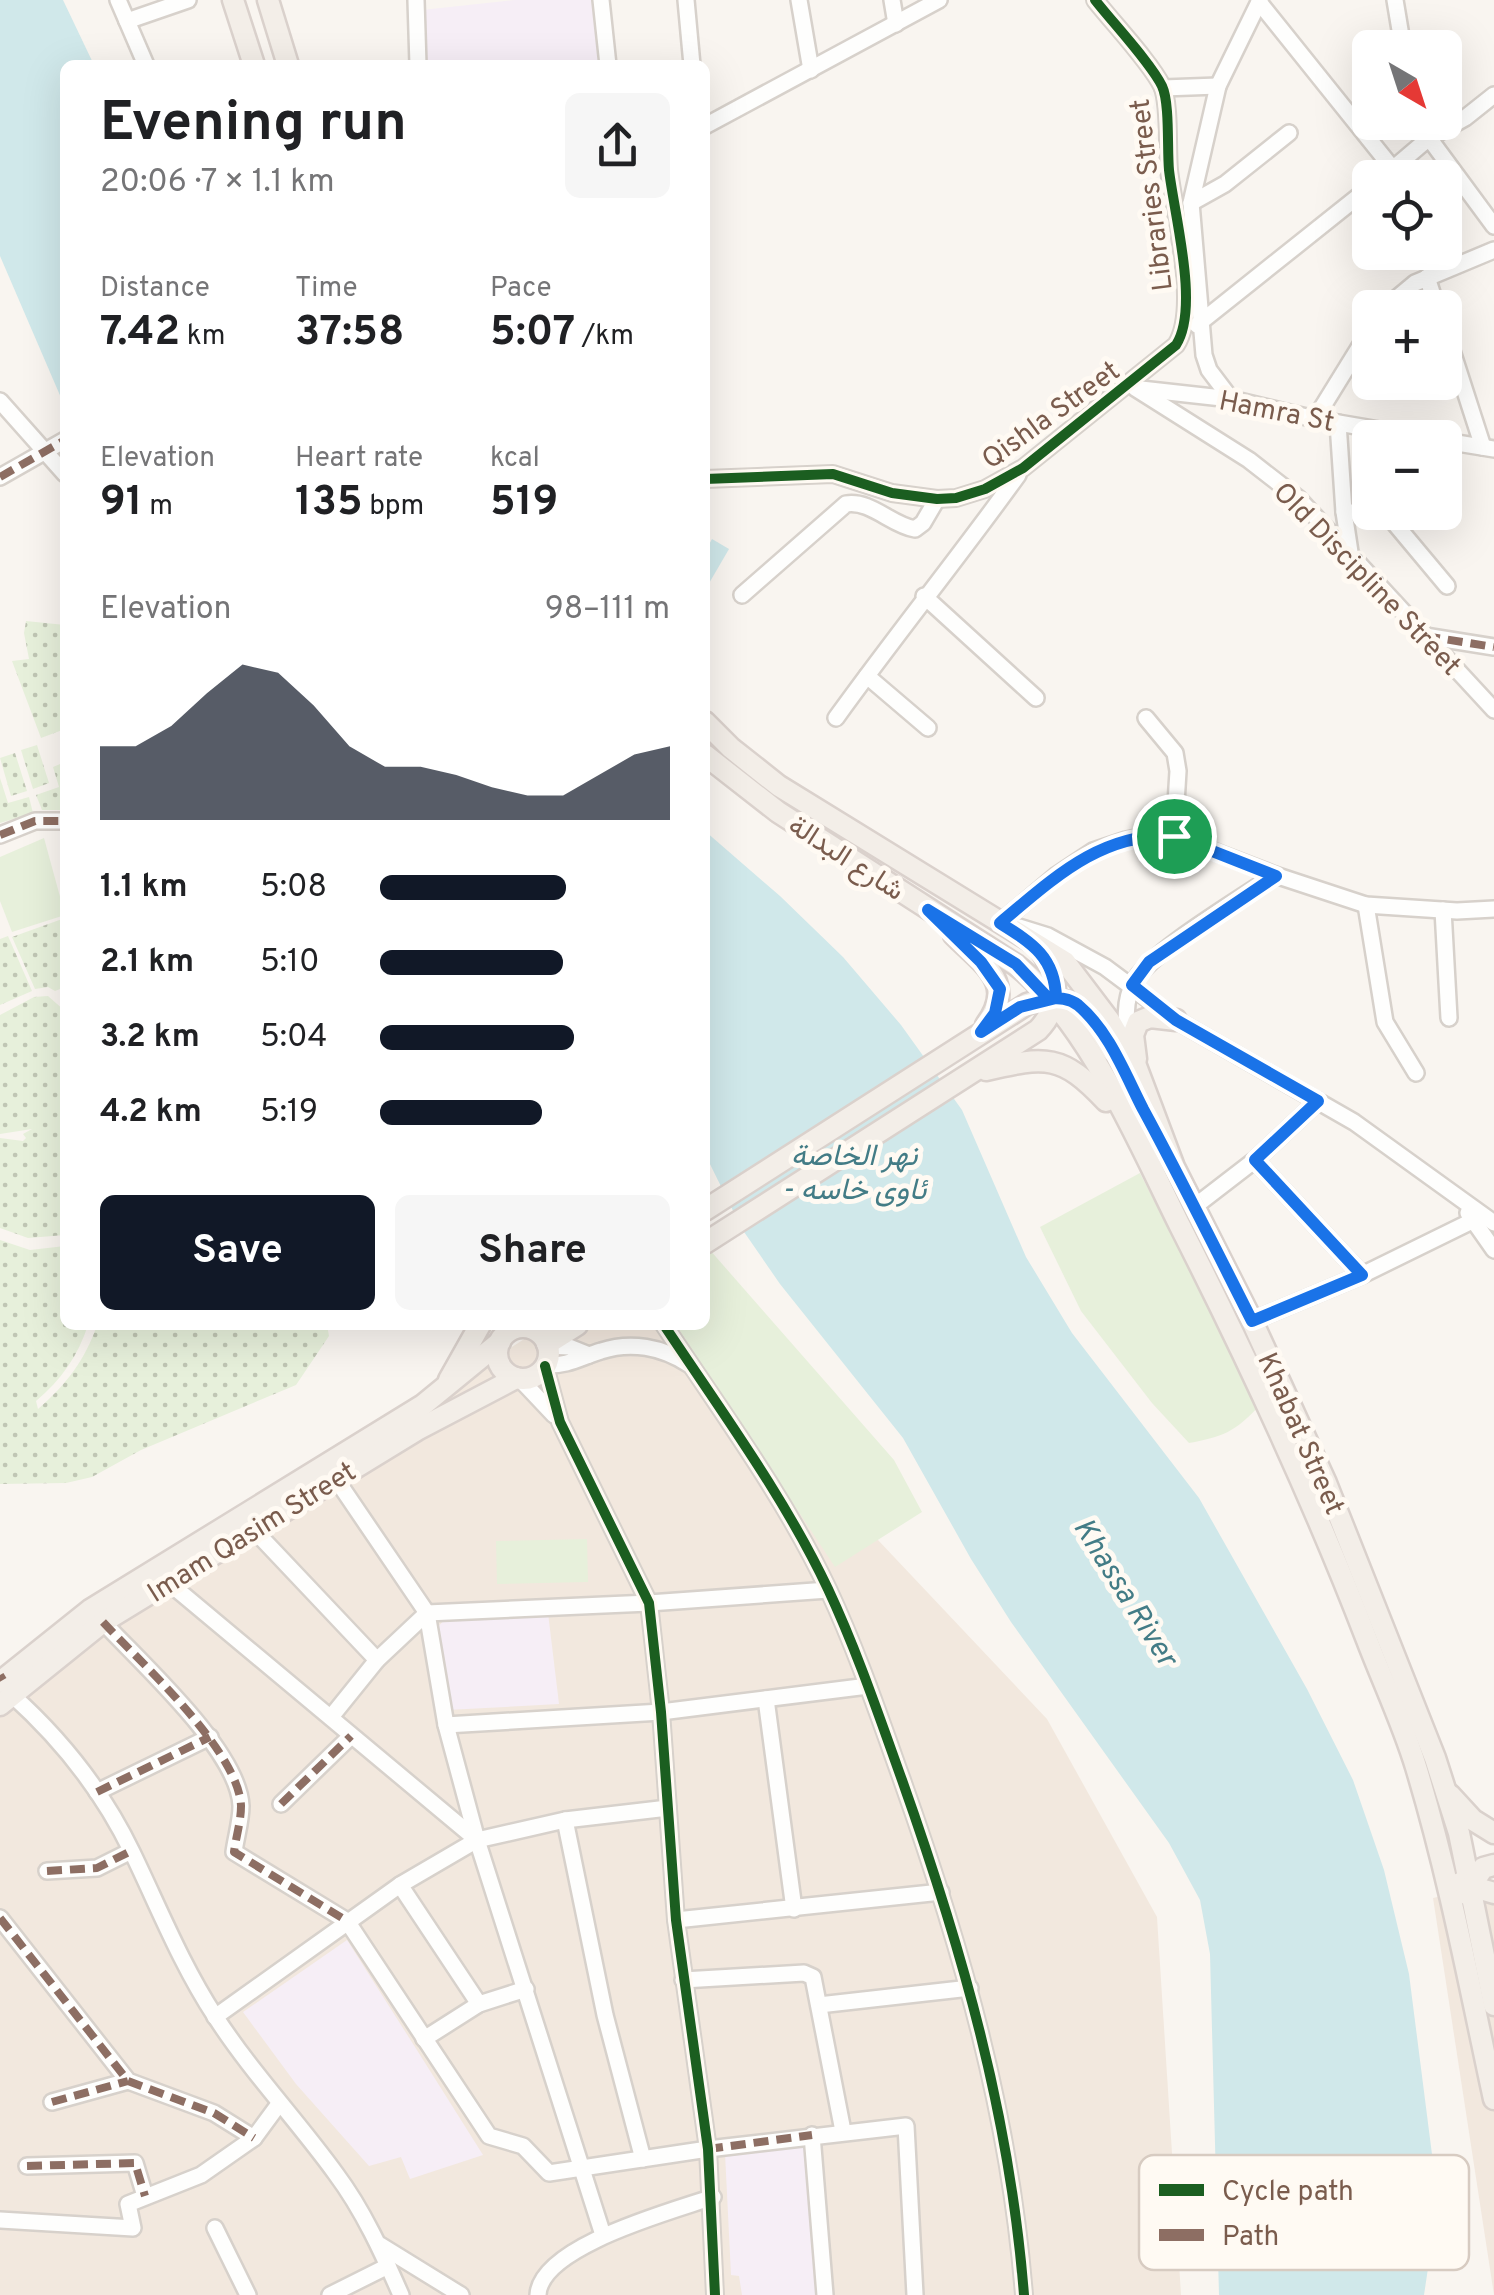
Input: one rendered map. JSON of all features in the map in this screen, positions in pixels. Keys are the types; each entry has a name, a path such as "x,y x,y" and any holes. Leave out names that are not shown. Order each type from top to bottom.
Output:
{"main road":[{"path":"233,0 252,60"},
{"path":"268,0 286,60"},
{"name":"شارع البدالة","path":"710,726 779,786 1000,923"},
{"name":"شارع البدالة","path":"710,758 778,812 1016,964 1050,997"},
{"path":"928,910 981,962 1000,989 995,1013 981,1032"},
{"name":"Khabat Street","path":"1000,923 1065,962 1136,1066 1174,1167 1252,1321 1326,1484 1446,1791 1467,1868 1494,2099"},
{"path":"710,1240 1038,1030 1050,997 1052,971 1039,948"},
{"path":"710,1207 1020,1007 1050,997 1078,1006 1099,1030 1174,1167"},
{"name":"Khabat Street","path":"1050,997 1080,1038 1132,1128 1241,1344 1318,1514 1415,1764 1467,1868"},
{"path":"1136,1066 1133,1035 1138,1022 1150,1017 1176,1020"},
{"path":"966,1076 1040,1059 1057,1061 1086,1080 1132,1128"},
{"path":"444,1390 477,1330"},
{"path":"546,1355 534,1330 510,1331 500,1364 518,1379 534,1376 546,1355 571,1330"},
{"name":"Imam Qasim Street","path":"3,1687 90,1610 444,1390 510,1331"},
{"name":"Imam Qasim Street","path":"3,1687 336,1479 445,1414 518,1379"},
{"path":"1446,1791 1473,1820 1494,1832"},
{"path":"1467,1868 1470,1888 1494,1893"},
{"name":"Khabat Street","path":"1470,1888 1470,1910 1494,2005"},
{"path":"1470,1910 1490,1920 1494,1954"}],"street":[{"path":"118,0 144,60"},
{"path":"127,21 188,0"},
{"path":"417,0 418,60"},
{"path":"601,0 607,60"},
{"path":"686,0 692,60"},
{"path":"799,0 811,70"},
{"path":"892,0 896,24"},
{"path":"710,123 939,0"},
{"name":"Libraries Street","path":"1095,0 1163,88 1184,272 1179,341"},
{"path":"1395,0 1400,30"},
{"path":"1259,1 1377,160"},
{"name":"Libraries Street","path":"1231,399 1209,370 1191,203 1218,86 1259,1"},
{"path":"1163,88 1218,86"},
{"path":"1462,120 1494,95"},
{"path":"1191,203 1225,184 1289,133"},
{"path":"1403,160 1428,140"},
{"path":"1431,140 1494,226"},
{"name":"Qishla Street","path":"710,479 833,474 892,494 937,499 985,489 1023,468 1131,388 1201,322 1352,201"},
{"path":"1403,290 1494,250"},
{"path":"1426,278 1430,290"},
{"path":"1315,419 1352,359"},
{"path":"1462,377 1488,448 1462,444"},
{"name":"Hamra St","path":"1131,388 1231,399 1352,425"},
{"name":"Old Discipline Street","path":"1131,388 1249,460 1299,500 1494,710"},
{"path":"0,401 60,468"},
{"path":"1338,423 1350,552"},
{"path":"0,477 60,442"},
{"path":"836,718 1023,468"},
{"path":"742,596 846,504 857,502 915,528 923,523 937,499"},
{"path":"1344,512 1352,512"},
{"path":"1401,530 1448,586"},
{"path":"924,596 1036,698"},
{"path":"1425,636 1490,647 1494,630"},
{"path":"867,676 928,728"},
{"path":"1146,718 1175,753 1178,772 1174,836"},
{"path":"0,835 35,820 60,820"},
{"path":"1000,923 1057,875 1093,851 1152,835 1174,836 1276,876 1366,904 1494,909"},
{"path":"1136,1066 1126,1028 1132,985 1149,962 1276,876"},
{"path":"1366,904 1385,1022 1416,1073"},
{"path":"1443,910 1449,1018"},
{"path":"1000,923 1048,936 1132,985 1176,1020 1387,1144 1494,1224"},
{"path":"1194,1207 1255,1160 1318,1101"},
{"path":"1255,1160 1362,1275"},
{"path":"1462,1200 1472,1222 1494,1250"},
{"path":"1252,1321 1362,1275 1472,1222"},
{"path":"667,1330 748,1451 828,1590 868,1686 942,1892 970,1988 1000,2110 1017,2209 1024,2295"},
{"path":"546,1355 568,1364 588,1355 634,1346 664,1352 692,1366"},
{"path":"546,1355 560,1422 650,1603 676,1920 713,2196 715,2295"},
{"path":"518,1379 560,1422"},
{"path":"336,1479 427,1613 446,1725 477,1840 602,2235"},
{"path":"254,1530 377,1660"},
{"path":"168,1582 477,1840"},
{"path":"331,1717 377,1660 427,1613 828,1590"},
{"path":"104,1622 210,1737 241,1804 234,1852 347,1922 489,2136 524,2146 549,2173 708,2148 906,2126 915,2295"},
{"path":"446,1725 661,1712 868,1686"},
{"path":"3,1687 46,1725 97,1792 215,2017 338,2175 401,2295"},
{"path":"766,1699 794,1909"},
{"path":"282,1804 351,1736"},
{"path":"97,1792 210,1737"},
{"path":"215,2017 400,1885 477,1840 565,1820 668,1808"},
{"path":"565,1820 605,2016 643,2159"},
{"path":"46,1871 97,1868 131,1851"},
{"path":"400,1885 479,2004"},
{"path":"676,1920 942,1892"},
{"path":"0,1918 128,2081 214,2112 254,2138"},
{"path":"683,1980 804,1974 816,1983 844,2132"},
{"path":"819,2005 970,1988"},
{"path":"424,2039 479,2004 526,1989"},
{"path":"52,2102 128,2081"},
{"path":"0,2220 133,2228 128,2204 201,2175 254,2138 279,2104"},
{"path":"812,2136 825,2295"},
{"path":"27,2166 134,2163 144,2196"},
{"path":"538,2295 539,2284 550,2270 602,2235 713,2196"},
{"path":"216,2228 248,2295"},
{"path":"376,2243 461,2295"},
{"path":"330,2295 388,2266"}],"shaded area":[{"path":"514,0 592,0 598,60 425,60 422,10"},
{"path":"538,1330 680,1330 1047,1719 1157,1917 1172,2155 1139,2155 1139,2270 1179,2270 1181,2295 0,2295 0,1692 98,1615"},
{"path":"548,1613 559,1704 447,1710 434,1631 448,1616"},
{"path":"1494,1884 1494,2295 1433,1898"},
{"path":"347,1940 483,2155 410,2179 401,2157 369,2166 296,2084 243,2012"},
{"path":"805,2144 818,2295 742,2295 739,2276 731,2275 725,2153"}],"green space":[{"path":"26,621 60,624 60,731 41,738 12,661 29,659"},
{"path":"37,745 49,783 33,789 21,750"},
{"path":"15,753 27,791 11,796 0,758"},
{"path":"60,764 60,810 42,810 36,795 59,787 53,767"},
{"path":"0,778 8,803 29,797 33,813 0,823"},
{"path":"44,838 60,897 60,917 12,932 0,901 0,857"},
{"path":"60,920 60,989 35,989 12,937"},
{"path":"8,936 32,991 0,1005 0,939"},
{"path":"48,996 60,1007 60,1235 28,1238 0,1228 0,1138 23,1141 23,1134 32,1129 0,1134 0,1015 34,997"},
{"path":"1140,1173 1258,1407 1235,1428 1189,1443 1152,1403 1081,1311 1040,1227"},
{"path":"0,1240 30,1250 60,1247 60,1330 86,1330 68,1367 36,1401 38,1409 74,1371 95,1330 328,1330 329,1336 296,1385 141,1450 92,1477 66,1483 0,1484"},
{"path":"710,1250 894,1460 922,1512 835,1567 679,1330 710,1330"},
{"path":"587,1539 588,1582 497,1584 496,1541"}],"water":[{"path":"0,0 63,0 92,60 60,60 60,395 0,256"},
{"path":"712,539 729,549 710,582"},
{"name":"نهر الخاصة - ئاوی خاسە","path":"710,835 843,957 901,1025 962,1110 1026,1257 1072,1333 1199,1498 1307,1689 1353,1780 1384,1870 1409,1974 1432,2155 1215,2155 1210,1954 1200,1900 1169,1843 1011,1622 903,1438 780,1284 742,1229 710,1164"},
{"name":"نهر الخاصة - ئاوی خاسە","path":"1218,2270 1428,2270 1424,2295 1219,2295"}],"marked path":[{"path":"0,477 60,443"},
{"path":"1425,636 1494,647"},
{"path":"0,835 35,821 60,821"},
{"path":"103,1622 185,1709 224,1760 241,1806 234,1852 347,1921"},
{"path":"0,1675 3,1680"},
{"path":"281,1804 351,1736"},
{"path":"97,1792 210,1737"},
{"path":"47,1871 97,1868 131,1851"},
{"path":"0,1918 128,2081 214,2113 254,2138"},
{"path":"52,2102 128,2081"},
{"path":"708,2149 812,2135"},
{"path":"27,2166 135,2163 145,2196"}],"cycle path":[{"path":"710,479 833,474 892,493 956,498 985,489 1023,468 1176,345 1183,329 1186,285 1169,170 1165,94 1149,66 1095,0"},
{"path":"667,1330 751,1454 811,1554 867,1684 944,1907 980,2034 1007,2163 1024,2295"},
{"path":"545,1366 560,1422 649,1603 676,1920 708,2149 715,2295"}],"route":[{"path":"1174,836 1152,835 1093,851 1057,875 1000,923 1039,948 1052,971 1056,998 1020,1007 981,1032 995,1013 1000,989 981,962 928,910 1016,964 1048,998 1056,998 1062,998 1072,1001 1088,1015 1112,1049 1252,1321 1362,1275 1255,1160 1318,1101 1176,1020 1132,985 1149,962 1276,876 1174,836"}],"water label":[{"name":"Khassa River","path":"1126,1592"}]}
